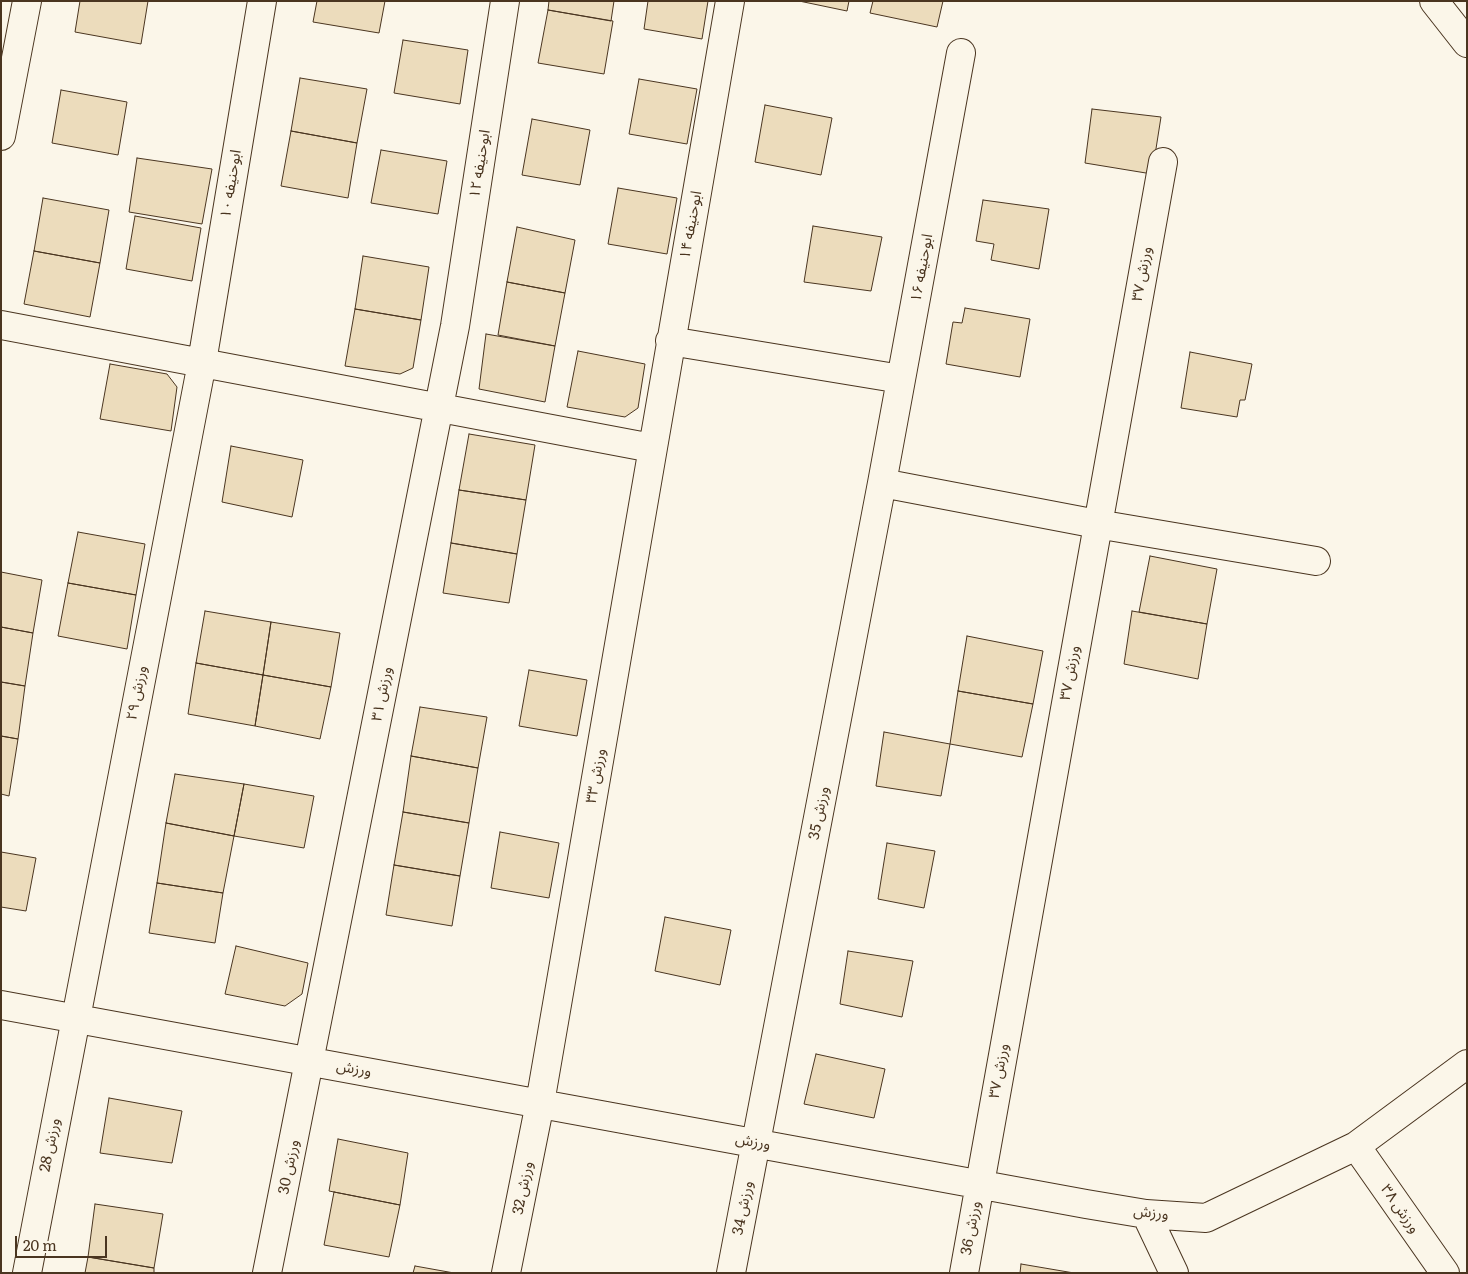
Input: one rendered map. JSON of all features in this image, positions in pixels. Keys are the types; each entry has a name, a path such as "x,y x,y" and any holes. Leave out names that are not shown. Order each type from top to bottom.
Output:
{"street":[{"path":"1,136 27,1"},
{"name":"ابوحنیفه ۱۰","path":"201,365 262,1"},
{"name":"ابوحنیفه ۱۲","path":"455,326 505,1"},
{"name":"ابوحنیفه ۱۴","path":"652,448 730,1"},
{"path":"1434,1 1467,43"},
{"name":"ابوحنیفه ۱۶","path":"882,483 961,52"},
{"name":"ورزش ۳۷","path":"979,1183 1163,162"},
{"path":"1,325 201,365 439,407 652,448"},
{"name":"ورزش ۳۱","path":"310,1061 455,326"},
{"path":"670,341 901,379"},
{"name":"ورزش ۲۹","path":"74,1018 201,365"},
{"name":"ورزش ۳۳","path":"540,1103 652,448"},
{"path":"882,483 1097,524 1316,560"},
{"name":"ورزش 35","path":"755,1142 882,483"},
{"name":"ورزش","path":"1,1005 1146,1214 1206,1218 1356,1146 1467,1064"},
{"name":"ورزش 28","path":"27,1273 74,1018"},
{"name":"ورزش 30","path":"267,1273 310,1061"},
{"name":"ورزش 32","path":"506,1273 540,1103"},
{"name":"ورزش 34","path":"731,1273 755,1142"},
{"name":"ورزش ۳۸","path":"1356,1146 1445,1273"},
{"name":"ورزش 36","path":"964,1273 979,1183"},
{"path":"1146,1214 1174,1273"}],"building":[{"path":"80,1 148,1 141,44 75,32"},
{"path":"317,1 385,1 379,33 313,22"},
{"path":"549,1 614,1 611,21 548,10"},
{"path":"648,1 708,1 702,39 644,29"},
{"path":"799,1 849,1 847,11"},
{"path":"873,1 943,1 937,27 870,13"},
{"path":"548,10 613,21 604,74 538,63"},
{"path":"403,40 468,50 460,104 394,93"},
{"path":"300,78 367,89 357,143 291,131"},
{"path":"639,79 697,89 687,144 629,134"},
{"path":"61,90 127,102 118,155 52,143"},
{"path":"765,105 832,118 821,175 755,162"},
{"path":"1092,109 1161,117 1152,174 1085,163"},
{"path":"532,119 590,130 580,185 522,175"},
{"path":"291,131 357,143 348,198 281,186"},
{"path":"381,150 447,161 438,214 371,203"},
{"path":"137,158 212,169 202,224 129,212"},
{"path":"618,188 677,198 667,254 608,244"},
{"path":"43,198 109,210 100,263 34,251"},
{"path":"983,200 1049,209 1039,269 991,260 994,244 976,241"},
{"path":"135,216 201,228 192,281 126,269"},
{"path":"813,226 882,237 871,291 804,282"},
{"path":"517,227 575,240 565,293 507,282"},
{"path":"34,251 100,263 90,317 24,304"},
{"path":"363,256 429,267 421,320 355,309"},
{"path":"507,282 565,293 555,346 498,335"},
{"path":"965,308 1030,319 1020,377 946,364 953,322 962,323"},
{"path":"355,309 421,320 413,368 400,374 345,366"},
{"path":"486,334 555,346 545,402 479,389"},
{"path":"578,351 645,364 638,408 625,417 567,407"},
{"path":"1190,352 1252,364 1245,400 1240,400 1237,417 1181,408"},
{"path":"110,364 167,374 177,387 171,431 100,419"},
{"path":"469,434 535,445 526,500 459,490"},
{"path":"231,446 303,460 292,517 222,502"},
{"path":"459,490 526,500 517,554 451,543"},
{"path":"78,532 145,544 136,595 68,583"},
{"path":"451,543 517,554 509,603 443,593"},
{"path":"1150,556 1217,569 1207,624 1139,612"},
{"path":"1,572 42,580 33,633 1,627"},
{"path":"68,583 136,595 127,649 58,636"},
{"path":"205,611 271,622 263,675 196,663"},
{"path":"1132,611 1207,624 1198,679 1124,664"},
{"path":"271,622 340,633 331,687 263,675"},
{"path":"1,627 33,633 25,686 1,682"},
{"path":"967,636 1043,651 1033,704 958,691"},
{"path":"196,663 263,675 255,726 188,714"},
{"path":"529,670 587,680 577,736 519,726"},
{"path":"263,675 331,687 320,739 255,726"},
{"path":"1,682 25,686 18,739 1,736"},
{"path":"958,691 1033,704 1022,757 950,744"},
{"path":"420,707 487,717 478,768 411,756"},
{"path":"884,732 950,744 941,796 876,786"},
{"path":"1,736 18,739 9,796 1,794"},
{"path":"411,756 478,768 469,823 403,812"},
{"path":"175,774 244,784 234,836 166,823"},
{"path":"244,784 314,796 304,848 234,836"},
{"path":"403,812 469,823 460,876 394,865"},
{"path":"166,823 234,836 223,893 157,883"},
{"path":"500,832 559,843 549,898 491,888"},
{"path":"887,843 935,851 924,908 878,899"},
{"path":"1,852 36,858 26,911 1,907"},
{"path":"394,865 460,876 452,926 386,915"},
{"path":"157,883 223,893 215,943 149,933"},
{"path":"665,917 731,930 720,985 655,971"},
{"path":"236,946 308,963 302,994 285,1006 225,994"},
{"path":"848,951 913,961 902,1017 840,1004"},
{"path":"816,1054 885,1069 874,1118 804,1104"},
{"path":"109,1098 182,1111 172,1163 100,1153"},
{"path":"338,1139 408,1153 400,1205 329,1191"},
{"path":"334,1192 400,1205 389,1257 324,1245"},
{"path":"95,1204 163,1214 154,1268 88,1257"},
{"path":"88,1257 154,1268 154,1273 85,1273"},
{"path":"1021,1264 1074,1273 1020,1273"},
{"path":"415,1266 454,1273 413,1273"}]}
